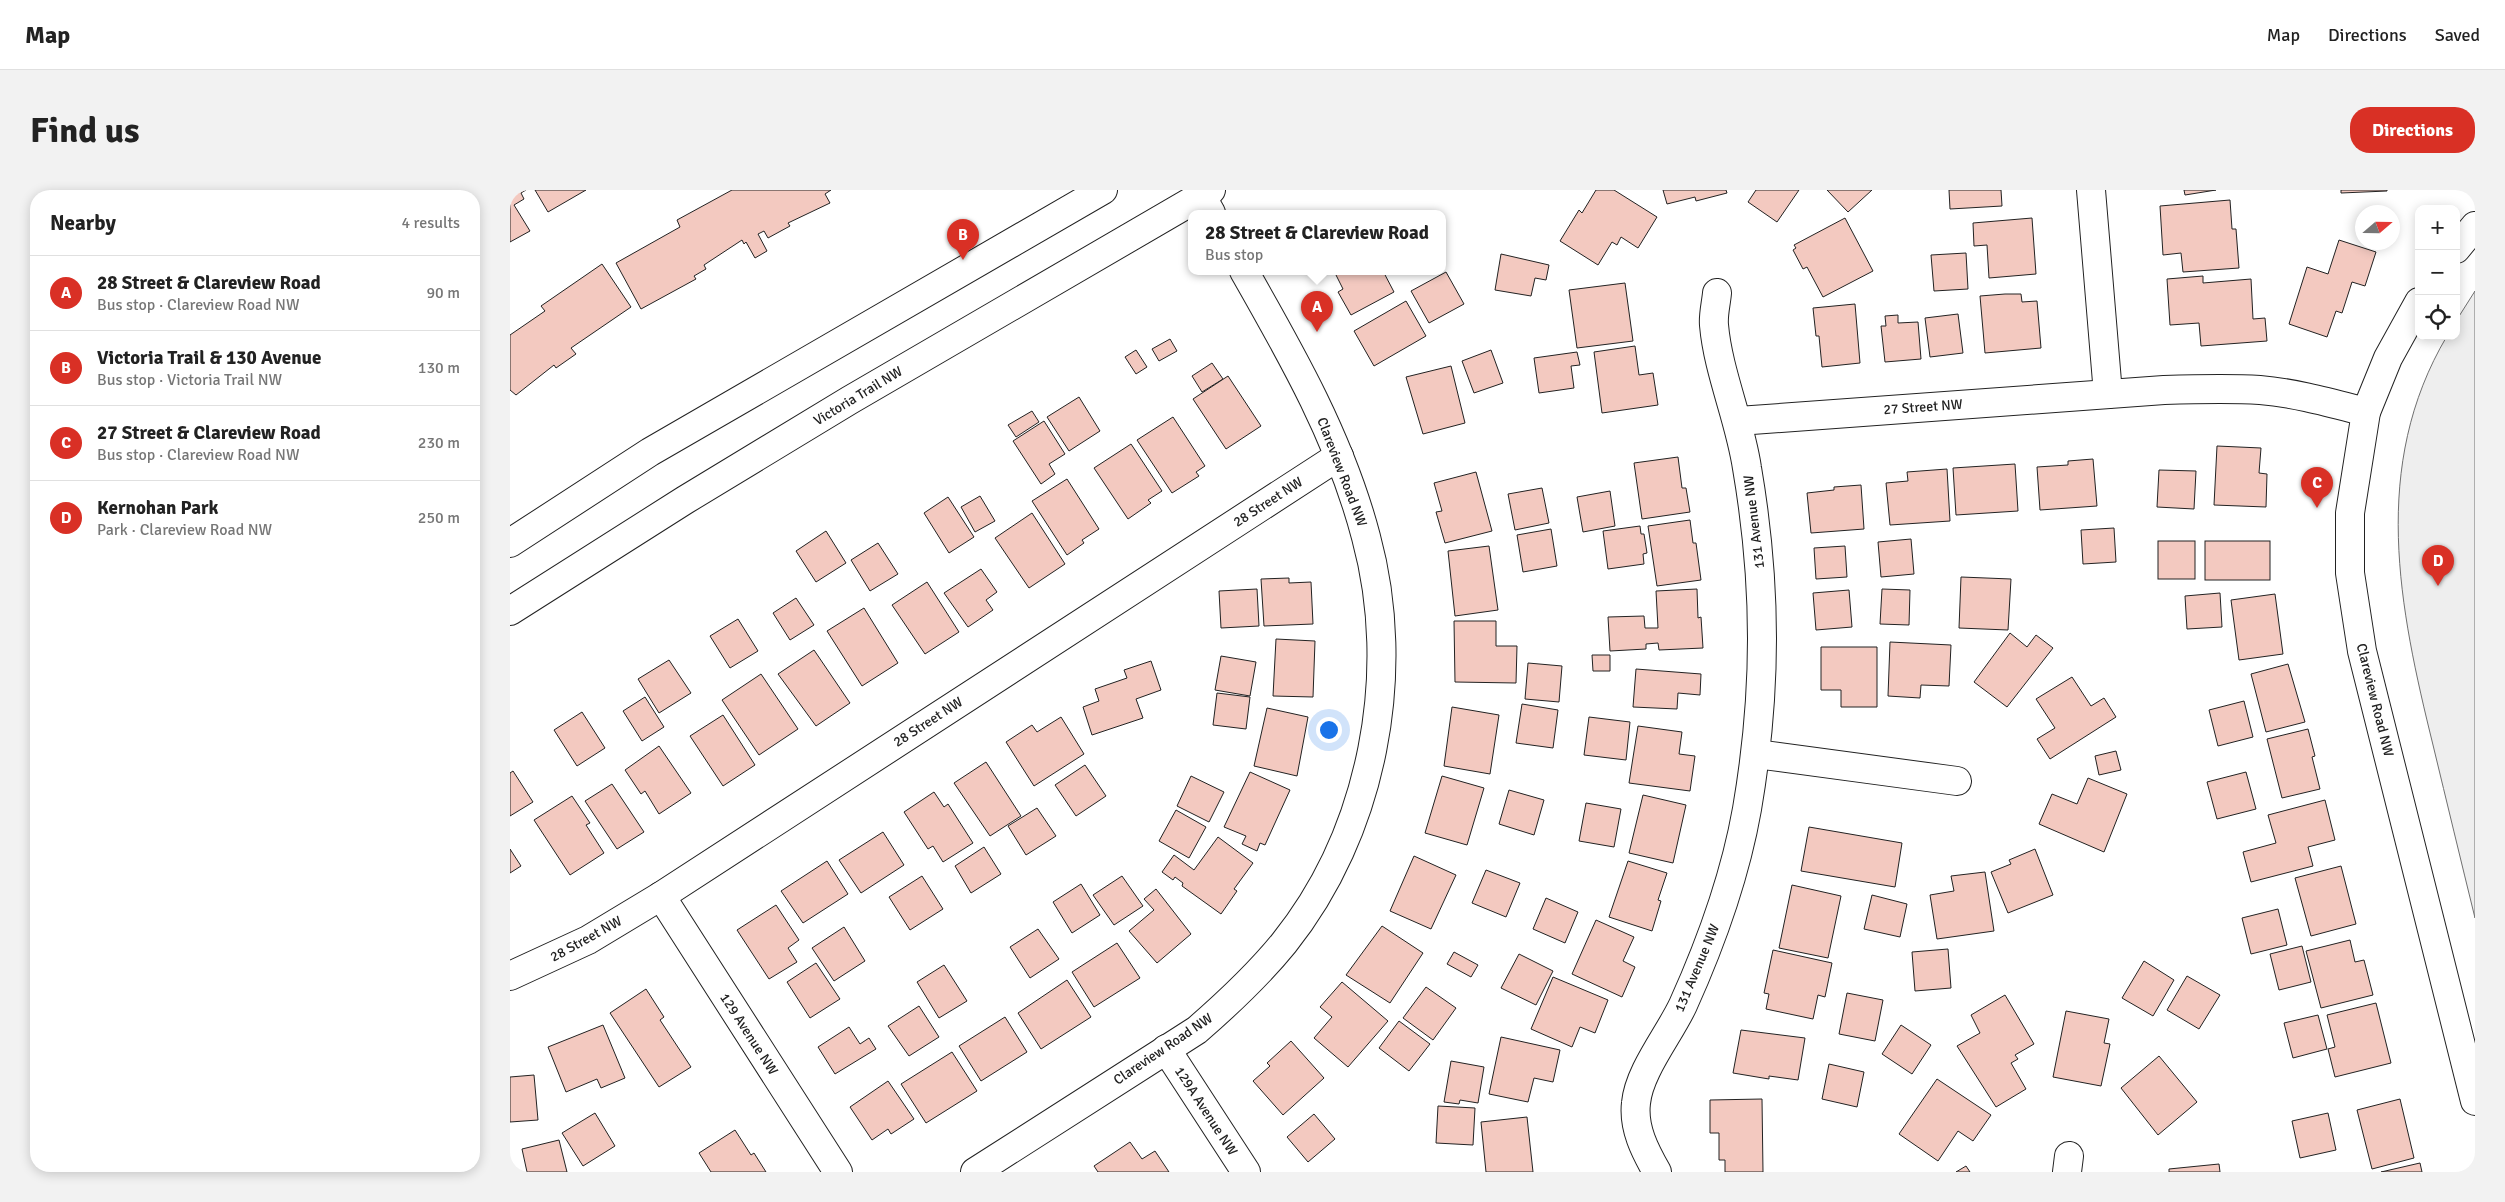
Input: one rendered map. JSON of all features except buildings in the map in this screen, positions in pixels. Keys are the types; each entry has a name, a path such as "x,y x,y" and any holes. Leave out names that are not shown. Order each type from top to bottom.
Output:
{"street":[{"path":"510,543 650,452 1103,190"},
{"path":"2091,190 2108,394"},
{"name":"Victoria Trail NW","path":"510,611 685,500 850,400 1205,197"},
{"path":"2460,244 2475,226"},
{"name":"Clareview Road NW","path":"975,1172 1197,1030 1229,1003 1285,942 1329,871 1347,833 1361,792 1379,708 1382,665 1380,622 1375,580 1366,538 1339,456 1313,397 1246,275"},
{"name":"131 Avenue NW","path":"1656,1172 1640,1139 1636,1119 1640,1085 1648,1066 1670,1030 1717,922 1746,812 1756,754 1763,671 1762,610 1753,502 1738,421 1716,345 1714,322 1717,294"},
{"name":"Clareview Road NW","path":"2415,309 2388,358 2366,412 2350,513 2350,573 2362,651 2475,1101"},
{"name":"27 Street NW","path":"1738,421 2215,388 2262,390 2311,398 2366,412"},
{"name":"28 Street NW","path":"510,976 588,940 660,896 1339,456"},
{"path":"1756,754 1957,781"},
{"name":"129 Avenue NW","path":"660,896 838,1172"},
{"name":"129A Avenue NW","path":"1166,1049 1246,1172"}],"shaded area":[{"path":"2475,291 2475,918 2410,641 2402,589 2398,538 2400,486 2408,435 2423,385 2445,340 2460,340 2460,315"}],"place":[{"name":"Victoria Trail & 130 Avenue","path":"963,260"},
{"name":"28 Street & Clareview Road","path":"1317,332"},
{"name":"27 Street & Clareview Road","path":"2317,508"},
{"name":"Kernohan Park","path":"2438,586"}]}
